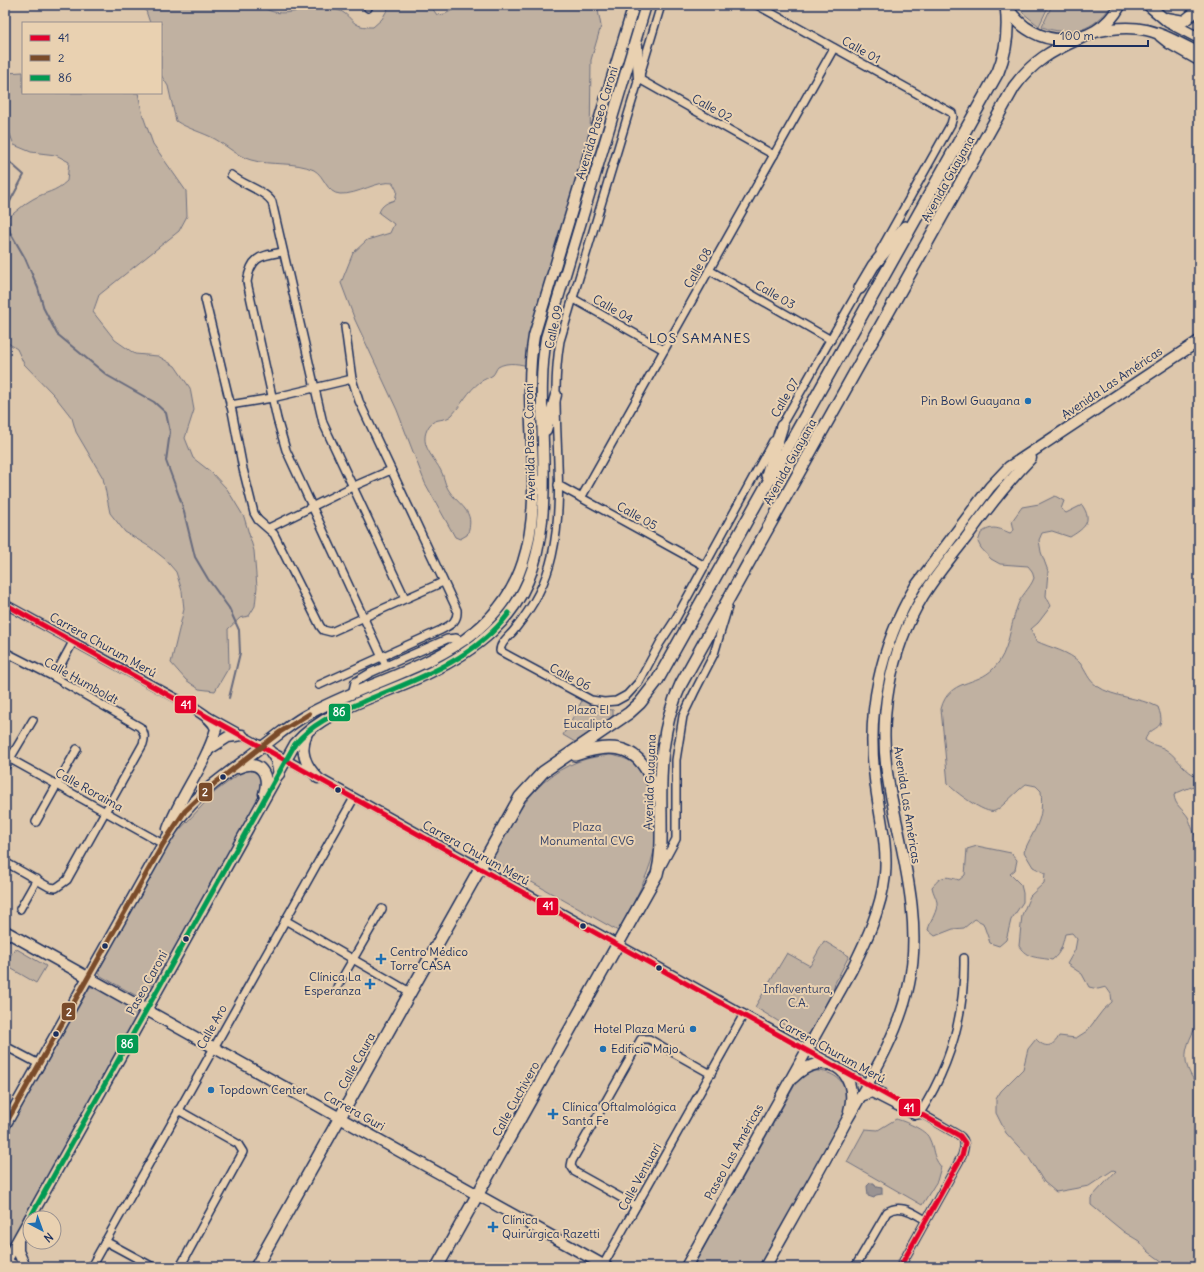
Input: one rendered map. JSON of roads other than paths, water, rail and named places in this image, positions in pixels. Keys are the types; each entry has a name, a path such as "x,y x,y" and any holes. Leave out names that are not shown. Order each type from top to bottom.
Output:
{"main road":[{"path":"1006,5 1021,25 1041,37 1065,41 1080,38 1095,32 1113,16 1120,5"},
{"name":"Avenida Guayana","path":"480,868 520,797 543,772 618,722 640,703 649,692 684,634 1002,63 1008,33 1006,5"},
{"name":"Avenida Guayana","path":"617,944 657,874 661,850 662,751 670,711 681,684 1014,87 1027,70 1042,57 1080,38"},
{"path":"860,288 873,266 930,192"},
{"path":"753,510 772,461 782,426"},
{"path":"560,760 604,747 613,747 629,751 641,760 650,775 658,797 661,816"},
{"name":"Calle Caura","path":"256,1267 480,868"},
{"name":"Calle Cuchivero","path":"437,1267 617,944"}],"street":[{"name":"Avenida Paseo Caroní","path":"266,749 280,732 305,716 419,665 462,642 485,623 504,601 518,576 526,551 532,512 530,388 534,336 634,5"},
{"name":"Avenida Paseo Caroní","path":"286,760 295,744 308,730 324,719 409,683 456,660 482,642 504,620 528,581 538,554 543,513 542,388 547,333 646,5"},
{"name":"Calle 09","path":"500,651 503,642 515,629 534,602 547,572 555,540 558,485 556,396 559,350 572,298 661,5"},
{"name":"Calle 01","path":"757,5 953,115"},
{"path":"1148,5 1160,16 1199,38"},
{"path":"1160,16 1184,21 1194,13 1196,5"},
{"path":"1095,32 1107,29 1126,28 1151,30 1199,53"},
{"path":"1151,30 1169,45 1199,62"},
{"path":"637,34 639,79"},
{"name":"Calle 08","path":"581,498 834,48"},
{"name":"Calle 02","path":"639,79 774,155"},
{"name":"Calle 07","path":"632,689 639,682 705,566 951,124 953,115"},
{"path":"231,175 246,186 264,193 271,200 314,388 328,436 405,598"},
{"path":"283,252 262,256 255,260 250,269 246,282 272,398 283,441 386,666"},
{"name":"Calle 03","path":"709,270 831,340"},
{"name":"Calle 04","path":"572,298 664,350"},
{"path":"205,299 230,405 242,469 254,513 260,522 268,528 282,549 321,628 331,632 443,582"},
{"path":"319,684 441,630 454,622 457,618 457,610 358,401 352,379 345,327"},
{"name":"Avenida Las Américas","path":"806,1049 862,949 874,921 882,894 885,877 885,854 872,754 874,708 879,677 891,636 907,602 926,572 996,480 1009,467 1040,448 1199,341"},
{"path":"230,405 272,398 352,379"},
{"path":"543,452 548,422 556,396"},
{"name":"Avenida Las Américas","path":"868,1084 885,1052 901,1014 910,984 913,953 911,903 888,782 884,743 885,709 890,679 902,640 916,607 936,577 1005,486 1040,448"},
{"path":"268,528 352,487 391,470"},
{"name":"Calle 05","path":"558,485 705,566"},
{"path":"926,572 936,577"},
{"path":"657,874 676,839 676,760 683,716 714,654 731,594"},
{"name":"Carrera Churum Merú","path":"5,604 744,1014 960,1136 964,1140 962,1156 926,1220"},
{"path":"352,694 353,685 356,680 447,639 456,638 462,642"},
{"path":"54,677 73,642"},
{"name":"Calle 06","path":"500,651 544,676 598,702 616,701 632,689"},
{"name":"Calle Humboldt","path":"5,652 54,677 140,727 144,732 143,744 105,812"},
{"path":"162,844 174,813 214,735 215,726 208,718 191,706"},
{"path":"874,708 885,709"},
{"path":"5,767 7,757 33,720"},
{"path":"308,730 304,739 303,752 308,768 318,778"},
{"path":"206,751 228,737 242,735"},
{"path":"36,822 77,749"},
{"path":"5,1125 162,844 185,811 231,771 266,749 276,760 279,774"},
{"name":"Calle Roraima","path":"7,757 162,844"},
{"name":"Paseo Caroní","path":"34,1210 286,760"},
{"path":"231,771 249,764 262,770 266,776 266,785 261,806"},
{"name":"Calle Aro","path":"90,1267 354,798"},
{"path":"5,862 56,888 67,880 105,812"},
{"path":"20,909 37,879"},
{"path":"337,987 382,909"},
{"path":"285,920 410,992"},
{"name":"Carrera Guri","path":"5,931 604,1266"},
{"path":"861,1096 872,1092 915,1114 920,1113 942,1074 957,1030 964,984 964,958"},
{"name":"Calle Ventuari","path":"604,1266 744,1014"},
{"path":"134,1032 145,1022 165,1021"},
{"path":"636,1206 574,1172 571,1166 572,1161 641,1039 649,1039 711,1074"},
{"path":"5,1046 39,1064"},
{"name":"Paseo Las Américas","path":"686,1267 806,1049"},
{"path":"784,1089 804,1068 821,1064 837,1066 848,1080 851,1088 850,1108 846,1123"},
{"path":"765,1267 868,1084"},
{"path":"178,1110 238,1144 243,1152 180,1267"},
{"path":"855,1267 887,1212 892,1208 900,1207 926,1220 900,1267"},
{"name":"Paseo Caroní","path":"5,1262 22,1233"},
{"path":"18,1240 18,1251 25,1267"},
{"path":"105,1241 153,1267"},
{"path":"5,1262 16,1267"}],"waterway":[{"path":"5,158 24,175 6,209 10,232 25,258 38,288 44,309 57,334 108,376 154,402 166,413 170,432 166,461 182,504 195,557 208,579 229,608 239,630 240,653 229,698"}],"place":[{"name":"Pin Bowl Guayana","path":"1028,401"},
{"name":"Centro Médico Torre CASA","path":"381,959"},
{"name":"Clínica La Esperanza","path":"370,984"},
{"name":"Hotel Plaza Merú","path":"693,1029"},
{"name":"Edificio Majo","path":"603,1049"},
{"name":"Topdown Center","path":"211,1090"},
{"name":"Clínica Oftalmológica Santa Fe","path":"553,1114"},
{"name":"Clínica Quirúrgica Razetti","path":"493,1227"}],"district":[{"name":"LOS SAMANES","path":"700,338"}],"park label":[{"name":"Plaza El Eucalipto","path":"588,717"},
{"name":"Plaza Monumental CVG","path":"587,834"},
{"name":"Inflaventura, C.A.","path":"798,996"}]}
